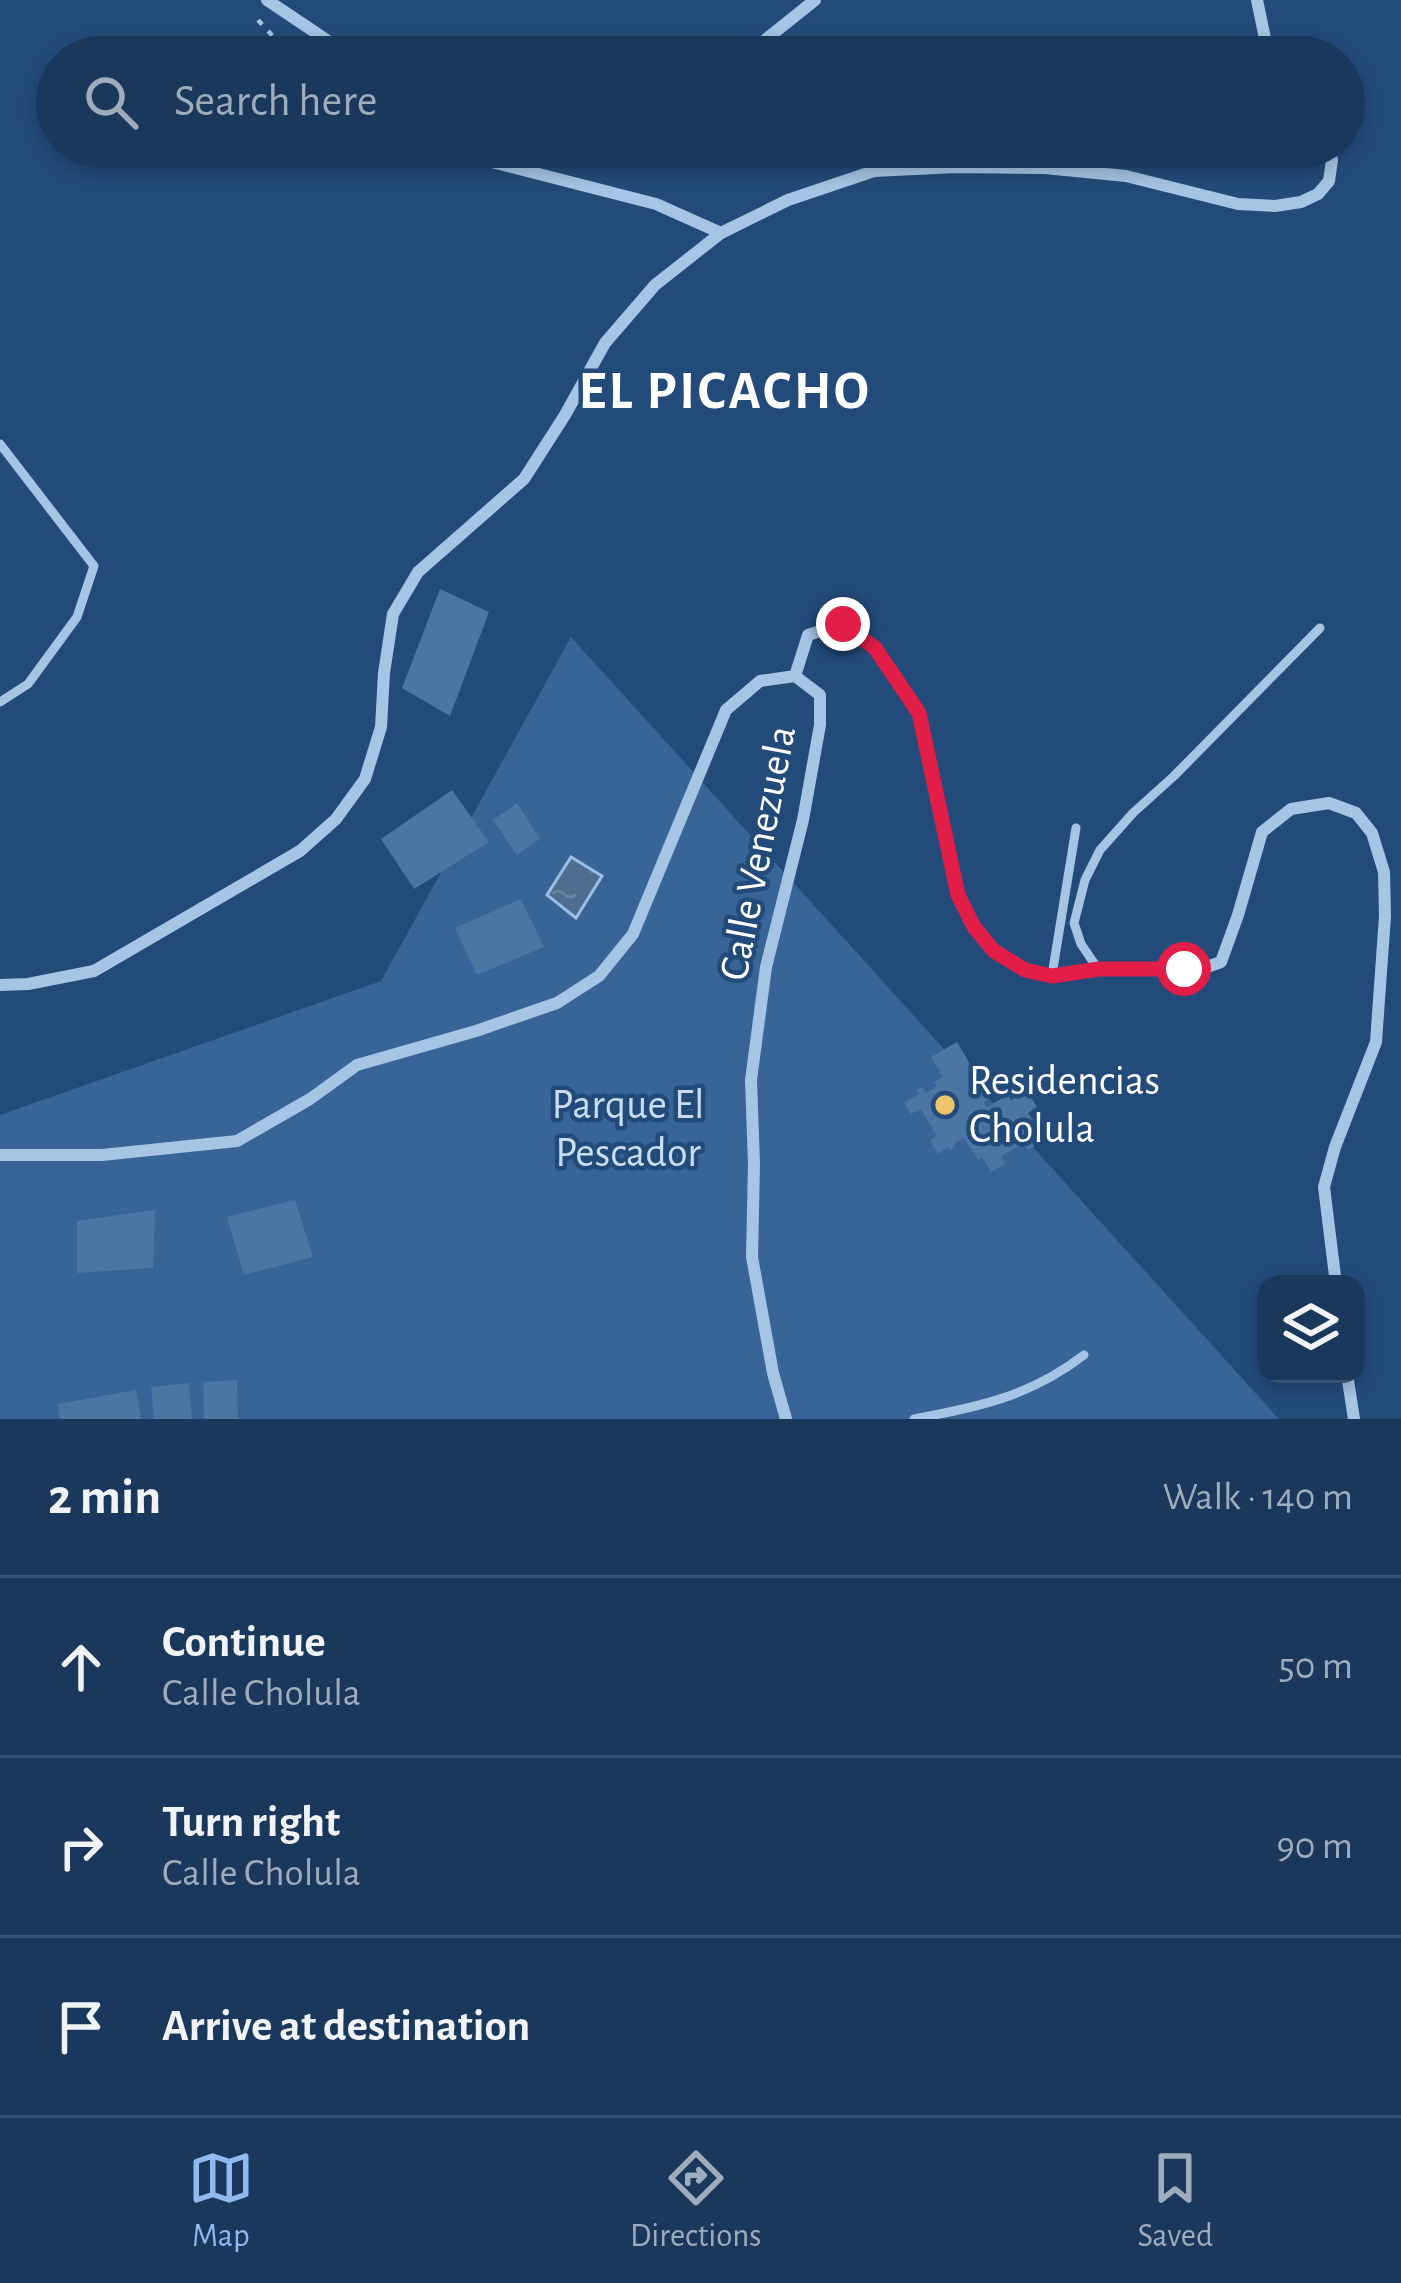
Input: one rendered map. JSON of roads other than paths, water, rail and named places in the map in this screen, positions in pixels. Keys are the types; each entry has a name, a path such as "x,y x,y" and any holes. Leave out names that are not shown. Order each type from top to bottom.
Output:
{"street":[{"path":"267,0 318,36"},
{"path":"770,36 815,0"},
{"path":"1257,0 1264,36"},
{"path":"515,168 656,204 722,233"},
{"path":"0,985 94,970 300,851 336,819 365,779 381,728 394,614 418,572 524,478 566,415 605,343 655,285 722,233 788,200 874,171 923,168"},
{"path":"1045,168 1126,176 1238,204 1275,206 1318,194 1329,182 1331,168"},
{"path":"795,676 808,635 843,624 875,648 919,713 958,895 974,927 994,951 1025,970 1052,976 1099,969 1204,968 1221,962 1262,832 1291,809 1329,803 1356,812 1372,833 1384,872 1384,894 1376,1042 1324,1186 1335,1275"},
{"name":"Calle Venezuela","path":"0,1155 102,1155 238,1141 357,1065 557,1004 599,976 633,934 726,710 760,681 795,676 820,694 820,725 803,820 766,968 751,1080 752,1257 773,1373 787,1419"},
{"path":"1348,1383 1354,1419"}],"lane":[{"path":"0,444 94,566 76,617 28,684 0,702"},
{"path":"1099,969 1073,923 1085,880 1100,850 1319,628"},
{"path":"1052,976 1076,828"},
{"path":"914,1419 1037,1386 1084,1355"}],"water":[{"path":"571,857 602,876 576,918 547,895"}],"place":[{"name":"Residencias Cholula","path":"945,1105"}],"district":[{"name":"EL PICACHO","path":"725,392"}],"park label":[{"name":"Parque El Pescador","path":"628,1129"}]}
